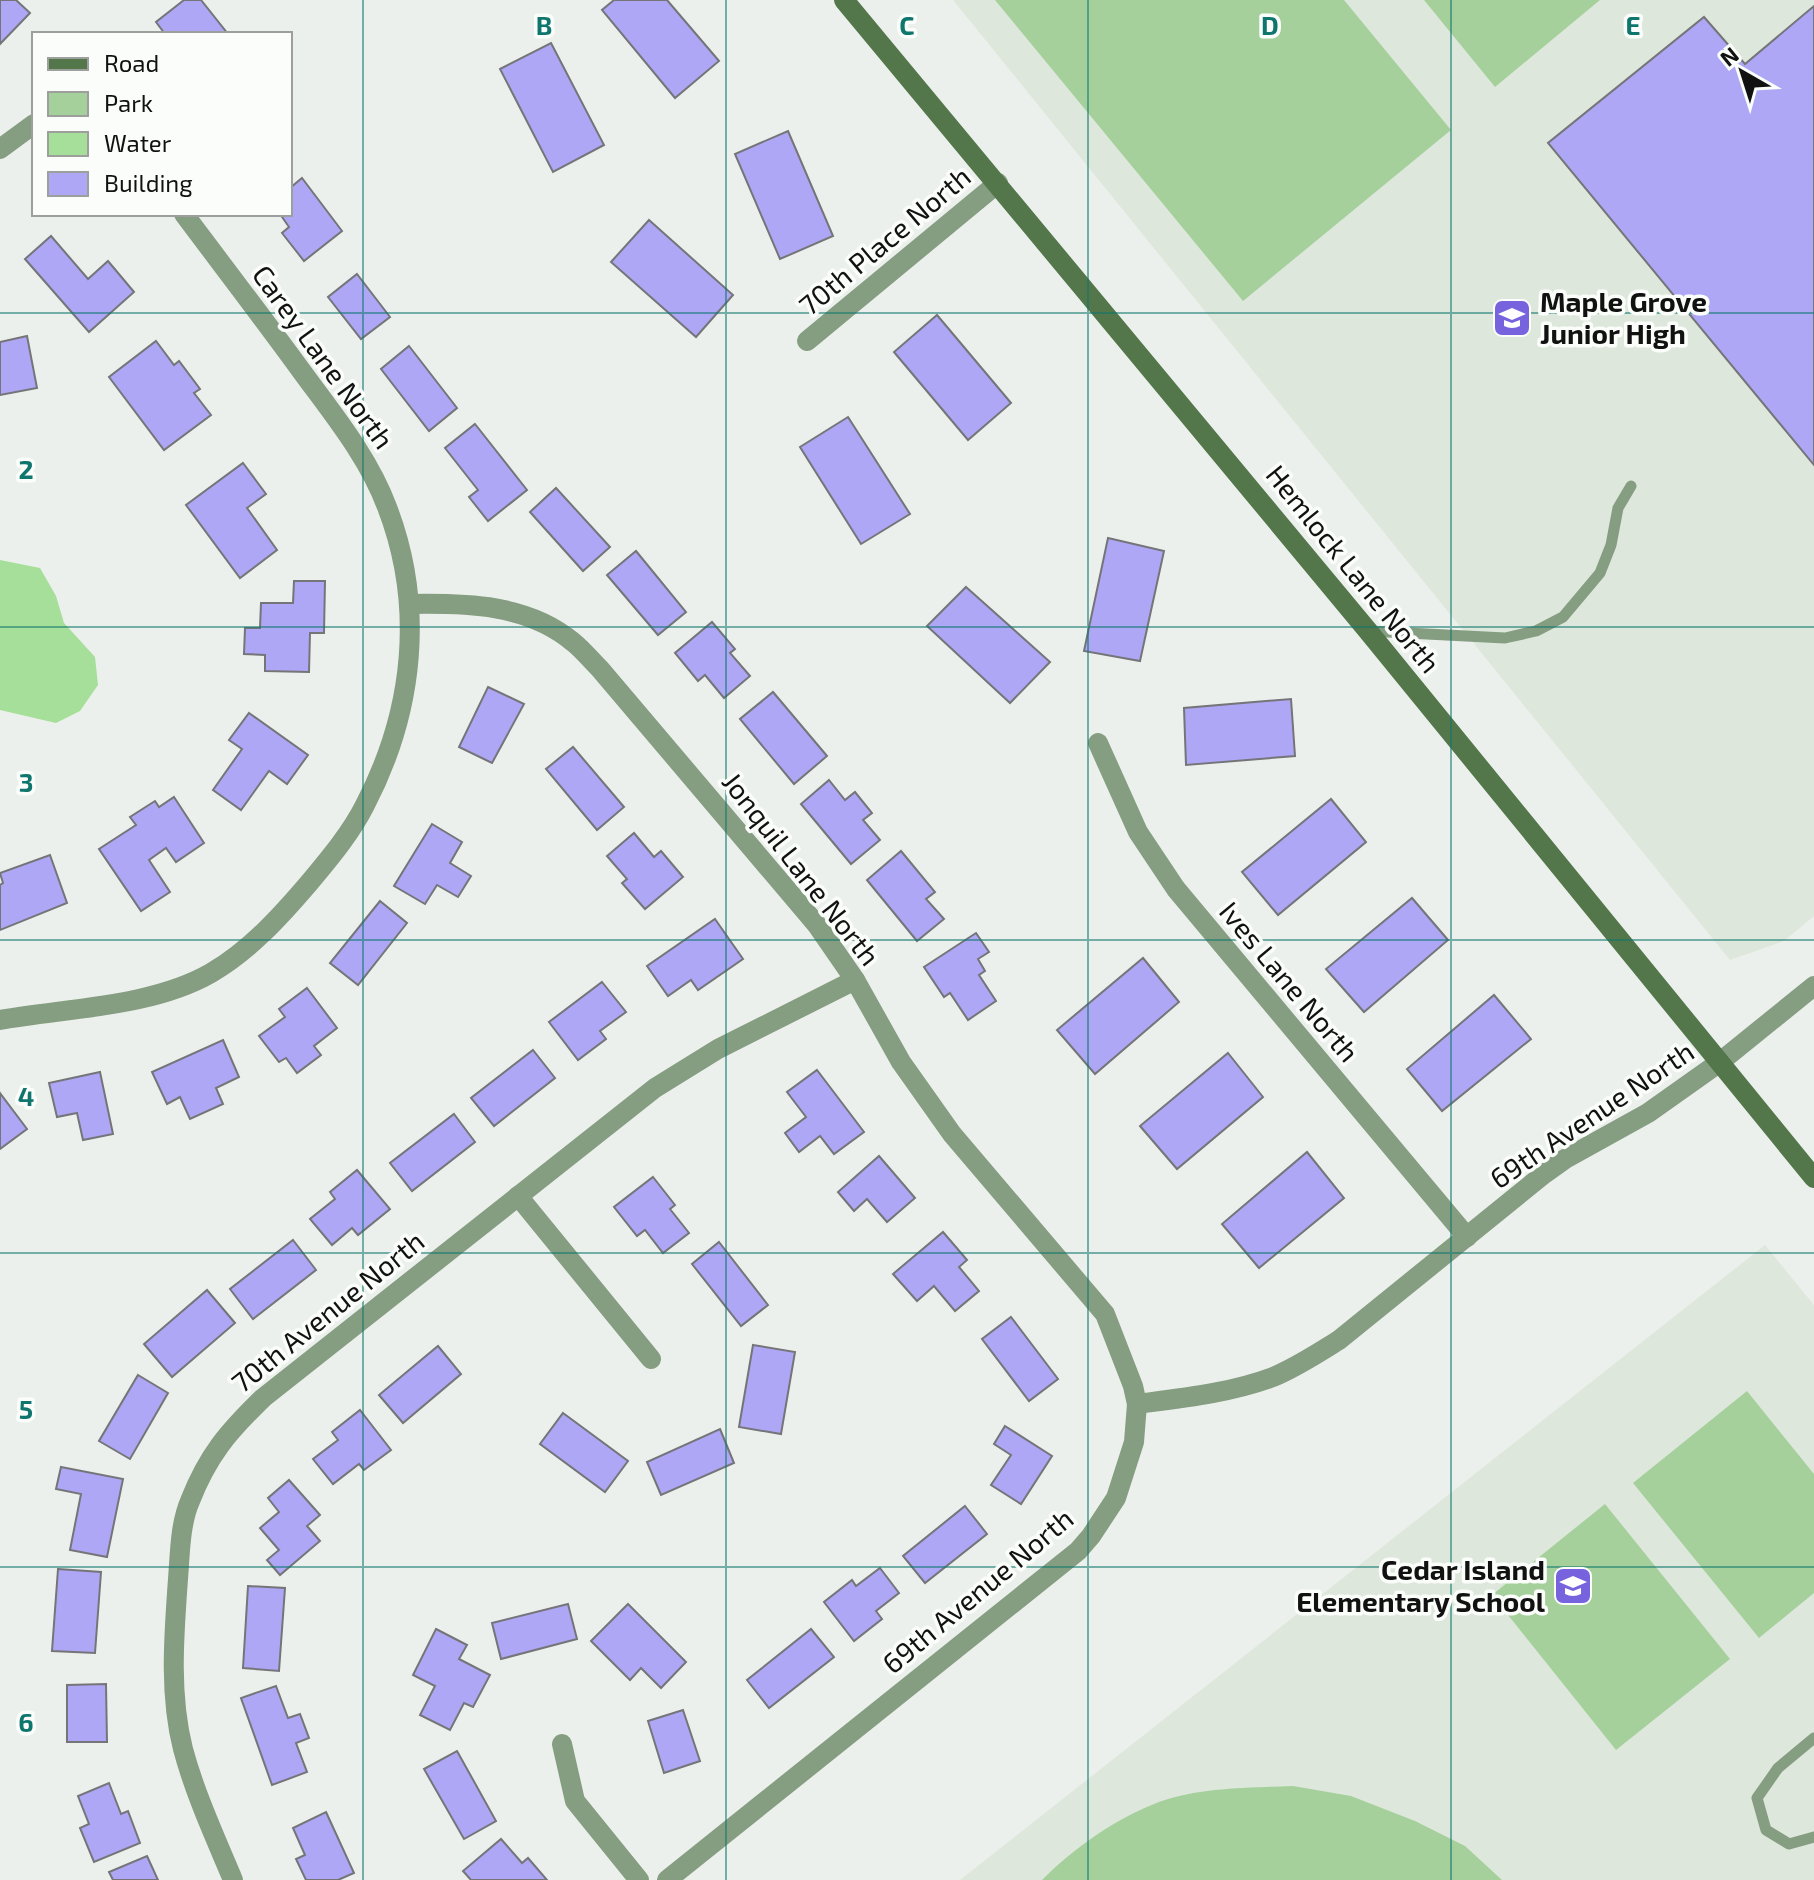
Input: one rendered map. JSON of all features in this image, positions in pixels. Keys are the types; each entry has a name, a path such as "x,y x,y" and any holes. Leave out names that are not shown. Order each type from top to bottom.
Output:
{"main road":[{"name":"Hemlock Lane North","path":"844,0 1368,631 1814,1178"}],"street":[{"path":"0,149 32,125"},
{"name":"70th Place North","path":"807,341 998,183"},
{"name":"Carey Lane North","path":"0,1020 162,993 210,974 253,944 332,855 364,807 388,756 403,700 411,643 410,604 398,542 373,475 342,426 185,216"},
{"name":"Jonquil Lane North","path":"410,604 496,608 536,619 571,640 600,669 817,925 855,980 901,1062 952,1134 1105,1314 1124,1359 1137,1404"},
{"name":"Ives Lane North","path":"1098,743 1138,832 1176,889 1467,1237"},
{"name":"70th Avenue North","path":"233,1880 202,1808 183,1748 175,1695 174,1639 180,1556 188,1505 205,1468 227,1433 263,1398 655,1088 689,1066 855,980"},
{"name":"69th Avenue North","path":"667,1880 1078,1551 1102,1521 1122,1484 1134,1442 1137,1404 1241,1388 1275,1376 1339,1340 1565,1159 1648,1113 1720,1062 1814,986"},
{"path":"518,1196 651,1359"},
{"path":"562,1744 575,1801 639,1880"}],"lane":[{"path":"1368,631 1505,638 1536,631 1563,617 1600,573 1611,545 1618,508 1631,486"},
{"path":"1814,1738 1778,1768 1757,1798 1766,1830 1789,1844 1814,1837"}],"shaded area":[{"name":"Maple Grove Junior High","path":"953,0 1814,0 1814,916 1784,941 1730,960"},
{"name":"Cedar Island Elementary School","path":"1765,1245 1814,1305 1814,1880 960,1880"}],"green space":[{"path":"995,0 1344,0 1451,130 1243,301"},
{"path":"1424,0 1600,0 1495,87"},
{"path":"1747,1391 1814,1474 1814,1593 1759,1638 1633,1483"},
{"path":"1605,1504 1730,1659 1616,1750 1492,1595"},
{"path":"1293,1786 1351,1796 1415,1821 1465,1846 1502,1880 1042,1880 1096,1835 1127,1816 1159,1802 1208,1791"}],"water":[{"path":"0,560 40,568 56,596 64,623 95,657 98,685 80,711 56,723 0,710"}],"building":[{"path":"0,0 16,0 30,13 0,44"},
{"path":"184,0 201,0 226,32 164,32 156,22"},
{"path":"614,0 667,0 719,61 675,98 602,10"},
{"path":"1814,6 1814,465 1548,143 1704,17 1745,64"},
{"path":"551,43 604,145 553,172 500,69"},
{"path":"788,131 833,236 780,259 735,154"},
{"path":"302,178 342,231 304,261 282,233 289,227 281,216 292,216 292,186"},
{"path":"649,220 733,295 696,337 611,262"},
{"path":"51,236 88,279 108,261 134,292 89,332 25,259"},
{"path":"357,274 390,317 361,339 328,297"},
{"path":"937,315 1011,403 968,440 894,352"},
{"path":"27,336 37,388 0,395 0,342"},
{"path":"156,341 174,365 179,361 200,389 194,393 211,415 164,450 109,377"},
{"path":"409,346 457,408 429,431 381,369"},
{"path":"848,417 910,514 861,544 800,447"},
{"path":"475,424 527,490 488,521 469,497 478,490 445,448"},
{"path":"243,463 266,494 247,508 277,550 240,578 186,505"},
{"path":"556,488 610,547 583,571 530,512"},
{"path":"1108,538 1164,551 1140,661 1084,651"},
{"path":"636,551 686,612 658,635 607,575"},
{"path":"294,581 325,581 324,633 310,633 309,672 265,671 265,655 244,654 245,628 260,628 261,603 293,603"},
{"path":"966,587 1050,662 1010,703 927,626"},
{"path":"712,622 735,649 730,653 750,676 724,698 705,675 698,681 675,653"},
{"path":"488,687 524,704 492,763 459,747"},
{"path":"773,692 827,756 794,784 740,719"},
{"path":"1291,699 1295,756 1186,765 1184,708"},
{"path":"249,713 308,755 287,784 269,771 241,810 213,790 242,749 229,740"},
{"path":"573,747 624,807 597,830 546,769"},
{"path":"829,780 845,800 855,792 872,813 863,820 880,840 851,864 801,804"},
{"path":"174,797 204,843 176,862 166,848 149,860 170,892 141,911 99,849 136,825 130,817 155,801 159,807"},
{"path":"1331,799 1366,842 1278,915 1242,872"},
{"path":"432,824 462,842 450,863 471,876 458,897 437,885 425,904 394,886"},
{"path":"634,833 654,857 661,851 683,877 645,909 622,883 627,879 607,856"},
{"path":"901,851 935,892 926,899 944,919 917,941 867,880"},
{"path":"50,855 67,903 0,930 0,885 3,883 0,873"},
{"path":"1412,898 1448,940 1364,1012 1326,969"},
{"path":"380,901 407,923 358,985 330,963"},
{"path":"715,919 743,959 698,990 691,980 668,996 647,966"},
{"path":"976,933 989,952 978,959 985,971 979,975 996,1001 968,1020 950,993 944,997 924,967"},
{"path":"1143,958 1179,1002 1095,1074 1057,1030"},
{"path":"602,982 626,1012 600,1031 606,1039 578,1060 549,1022"},
{"path":"307,988 337,1028 314,1046 321,1055 297,1073 286,1058 279,1062 259,1036 285,1017 279,1009"},
{"path":"1494,995 1531,1039 1442,1111 1407,1069"},
{"path":"223,1040 239,1077 216,1088 223,1104 190,1119 180,1097 167,1104 152,1072"},
{"path":"533,1050 555,1078 494,1126 471,1098"},
{"path":"1228,1053 1263,1097 1177,1169 1140,1126"},
{"path":"817,1070 864,1132 834,1154 820,1136 799,1152 785,1133 806,1117 787,1092"},
{"path":"100,1072 113,1134 83,1140 77,1113 57,1117 49,1083"},
{"path":"0,1093 27,1129 0,1149"},
{"path":"454,1114 475,1142 412,1191 390,1163"},
{"path":"1307,1152 1344,1198 1259,1268 1222,1224"},
{"path":"879,1156 915,1198 887,1222 867,1199 854,1211 838,1192"},
{"path":"357,1170 390,1209 358,1235 352,1228 332,1245 310,1219 335,1199 330,1192"},
{"path":"653,1177 675,1205 670,1209 689,1233 663,1253 645,1230 637,1236 614,1207"},
{"path":"943,1232 967,1260 959,1267 979,1291 955,1311 934,1286 917,1301 893,1274"},
{"path":"293,1240 316,1270 253,1319 230,1289"},
{"path":"719,1242 768,1305 741,1326 692,1264"},
{"path":"207,1290 235,1323 172,1377 144,1344"},
{"path":"1011,1317 1058,1379 1029,1401 982,1339"},
{"path":"753,1345 795,1352 781,1434 739,1427"},
{"path":"438,1346 461,1374 403,1423 379,1395"},
{"path":"138,1375 168,1393 130,1459 99,1441"},
{"path":"360,1410 391,1450 364,1470 359,1464 333,1484 313,1459 338,1440 332,1432"},
{"path":"563,1413 628,1461 605,1492 540,1444"},
{"path":"1005,1426 1052,1456 1021,1504 991,1485 1011,1455 994,1444"},
{"path":"720,1429 734,1463 661,1495 647,1462"},
{"path":"61,1467 123,1479 107,1557 70,1550 81,1494 56,1489"},
{"path":"289,1480 320,1515 307,1526 320,1541 280,1575 267,1560 279,1550 260,1528 279,1512 268,1498"},
{"path":"965,1506 987,1534 925,1583 903,1556"},
{"path":"880,1568 899,1593 876,1611 882,1619 854,1641 824,1602 852,1580 856,1586"},
{"path":"58,1569 101,1572 95,1653 52,1651"},
{"path":"248,1586 285,1588 279,1671 243,1668"},
{"path":"568,1604 577,1639 501,1659 492,1623"},
{"path":"628,1604 686,1662 661,1688 641,1668 630,1680 591,1641"},
{"path":"436,1629 467,1645 459,1659 490,1675 473,1707 464,1703 450,1730 420,1715 435,1686 413,1675"},
{"path":"811,1629 834,1657 769,1708 747,1680"},
{"path":"106,1684 107,1742 67,1742 67,1685"},
{"path":"276,1686 288,1718 300,1714 309,1738 296,1743 307,1772 272,1785 241,1698"},
{"path":"683,1710 700,1761 664,1773 648,1721"},
{"path":"457,1751 496,1821 464,1839 424,1769"},
{"path":"109,1783 121,1814 128,1811 140,1843 94,1862 80,1828 89,1824 78,1796"},
{"path":"326,1812 354,1873 338,1880 306,1880 296,1859 305,1855 293,1828"},
{"path":"501,1839 522,1863 528,1858 547,1880 471,1880 463,1871"},
{"path":"147,1856 158,1880 113,1880 109,1872"}],"place":[{"name":"Maple Grove Junior High","path":"1512,318"},
{"name":"Cedar Island Elementary School","path":"1573,1586"}]}
